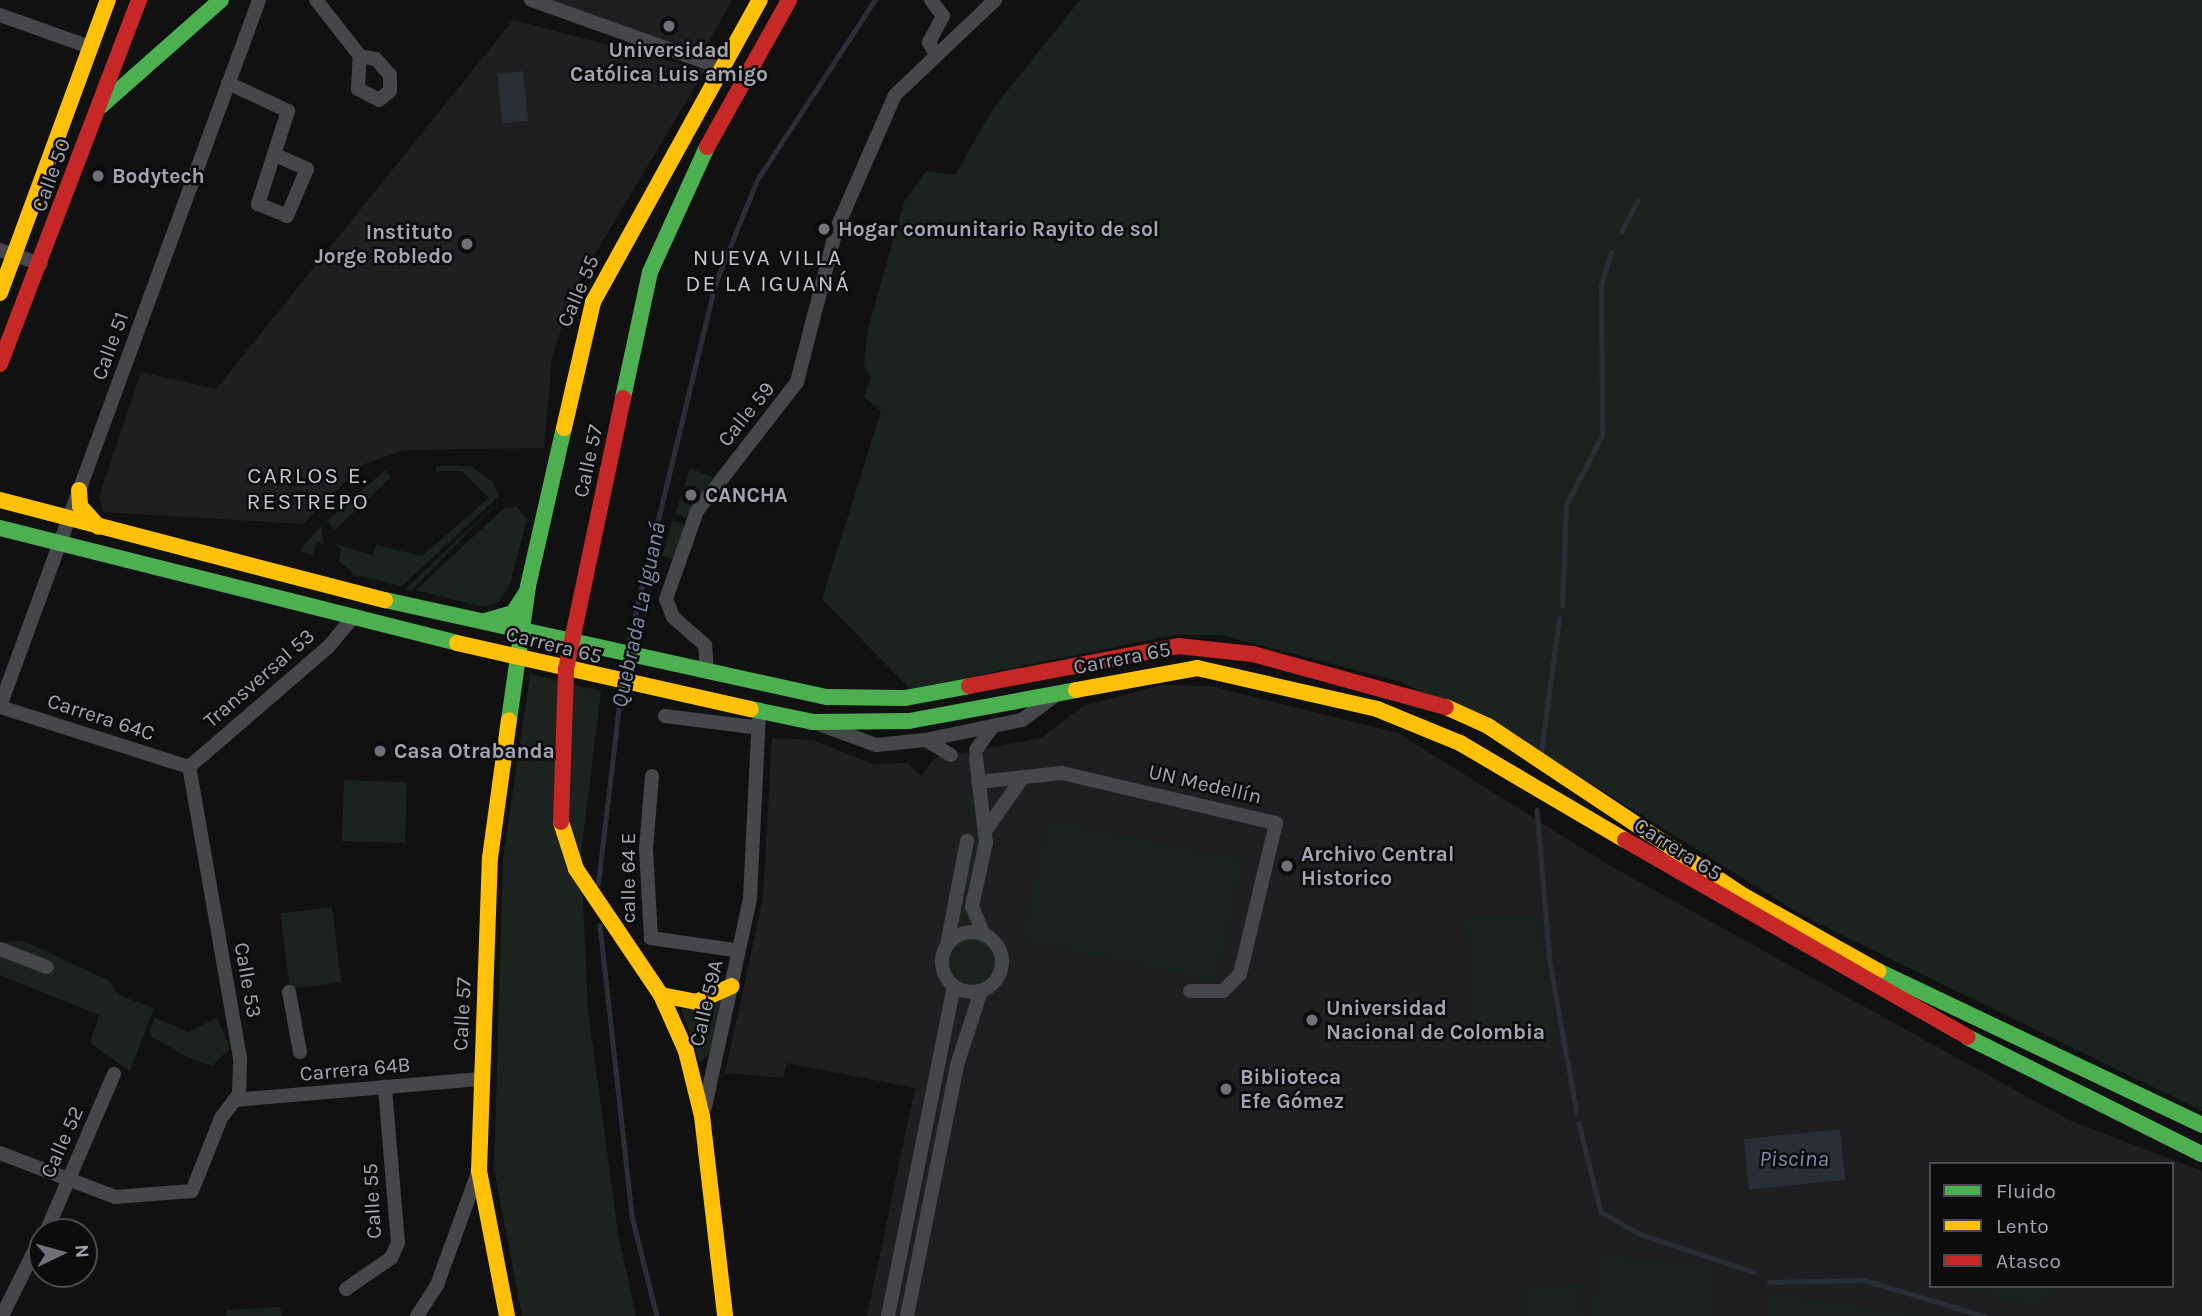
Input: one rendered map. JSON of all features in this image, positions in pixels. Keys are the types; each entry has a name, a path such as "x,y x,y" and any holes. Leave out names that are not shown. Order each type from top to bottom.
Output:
{"main road":[{"name":"Calle 50","path":"0,293 7,252 108,0"},
{"name":"Calle 50","path":"0,364 41,264 139,0"},
{"path":"99,107 221,0"},
{"name":"Calle 55","path":"521,630 528,586 593,302 760,0"},
{"name":"Calle 57","path":"627,946 576,869 561,824 566,669 655,257 680,197 789,0"},
{"path":"90,47 101,58 107,82"},
{"path":"79,490 86,517 100,528"},
{"name":"Carrera 65","path":"0,500 100,528 596,648 827,697 905,698 1178,646 1253,654 1422,696 1488,726 1744,896 1866,965 2202,1125"},
{"name":"Carrera 65","path":"0,528 58,547 589,676 813,722 909,721 1153,671 1212,668 1429,728 1905,1005 2171,1144 2202,1154"},
{"path":"485,621 513,613 528,586"},
{"name":"Calle 57","path":"507,1316 479,1170 480,1079 490,858 521,630"},
{"path":"707,701 760,705 766,686"},
{"name":"Calle 59A","path":"627,946 661,995 686,1051 702,1116"},
{"path":"661,995 696,1002 732,986"},
{"path":"702,1116 725,1316"}],"street":[{"name":"Calle 51","path":"0,706 259,0"},
{"path":"316,0 360,56"},
{"path":"531,0 722,68"},
{"path":"931,0 943,16 929,42 936,55"},
{"name":"Calle 59","path":"703,672 705,645 673,618 666,599 689,530 720,477 797,382 847,200 895,95 995,0"},
{"path":"0,15 90,47"},
{"path":"228,83 288,111 278,156"},
{"path":"7,252 41,264"},
{"name":"Transversal 53","path":"189,767 329,646 353,617"},
{"path":"813,722 876,745 925,740 993,726 1038,713 1060,692"},
{"name":"Carrera 64C","path":"0,706 189,767"},
{"name":"Calle 59A","path":"702,1116 752,884 760,711"},
{"path":"665,716 752,727"},
{"path":"985,831 976,754 993,726"},
{"path":"925,740 951,755"},
{"name":"Calle 53","path":"67,1181 115,1197 192,1191 234,1100 240,1058 189,767"},
{"name":"UN Medellín","path":"1023,777 1073,775 1276,823 1240,974 1223,991 1190,991"},
{"name":"calle 64 E","path":"652,776 646,849 652,938 734,950"},
{"path":"978,782 1023,777"},
{"path":"907,1316 957,1065 981,991 1001,968 999,951 984,935 972,899 985,831 996,807 1023,777"},
{"path":"888,1316 954,986 943,969 967,841"},
{"path":"947,945 964,933 984,935"},
{"path":"0,949 47,967"},
{"path":"954,986 981,991"},
{"path":"289,992 300,1052"},
{"name":"Calle 52","path":"51,1218 114,1074"},
{"name":"Carrera 64B","path":"234,1100 307,1087 385,1087 480,1079"},
{"name":"Calle 55","path":"346,1289 391,1258 398,1243 385,1087"},
{"path":"0,1153 67,1181"},
{"path":"416,1316 437,1285 479,1170"},
{"name":"Calle 52","path":"2,1316 28,1262"},
{"name":"Calle 52","path":"10,1316 9,1297 28,1266"}],"shaded area":[{"name":"Universidad Católica Luis amigo","path":"535,0 732,0 703,52"},
{"path":"1080,0 2202,0 2202,1111 1805,917 1531,746 1401,682 1221,635 1174,635 910,689 822,599 881,411 864,397 871,378 864,365 868,329 904,202 926,171 955,175 992,110"},
{"name":"Instituto Jorge Robledo","path":"513,20 705,70 573,291 552,358 544,448 404,450 362,465 303,524 103,512 99,496 141,372 216,389"},
{"path":"436,466 471,466 493,482 499,496 402,586 355,575 339,561 341,549 335,544 373,555 376,545 422,556 489,498 461,471 436,471"},
{"name":"CANCHA","path":"690,468 712,477 689,519 675,514"},
{"path":"385,470 391,477 335,530 327,521"},
{"path":"499,501 411,591 405,589"},
{"path":"517,507 527,519 510,584 499,602 484,607 416,590 504,508"},
{"path":"672,521 684,524 676,560 662,556"},
{"path":"321,526 324,544 317,542 313,555 299,551"},
{"path":"530,674 601,691 581,854 588,1010 618,1233 636,1316 522,1316 494,1169 503,859"},
{"name":"Universidad Nacional de Colombia","path":"1162,685 1210,686 1398,733 1609,865 2071,1121 2202,1171 2202,1316 867,1316 915,1088 787,1063 783,1078 725,1073 763,898 772,738 813,740 873,764 907,763 921,776 935,758 1041,738 1083,706"},
{"path":"344,780 407,782 405,843 342,841"},
{"path":"976,791 982,843 972,920 955,926 972,842 967,792"},
{"path":"1047,819 1243,861 1217,982 1021,940"},
{"path":"332,907 341,982 290,989 280,913"},
{"path":"1537,915 1559,1038 1474,1041 1464,916"},
{"path":"974,938 990,945 997,961 990,977 974,984 958,977 951,961 958,945"},
{"path":"24,941 109,981 118,995 154,1008 130,1071 90,1043 99,1015 0,975 0,942"},
{"path":"721,1000 711,1052 700,1062 681,1009"},
{"path":"154,1017 188,1032 217,1018 230,1048 212,1066 187,1057 149,1035"},
{"path":"1597,1255 1716,1265 1711,1316 1592,1316"},
{"path":"1581,1284 1583,1316 1523,1316 1521,1288"},
{"path":"1962,1288 2059,1288 2038,1307"},
{"path":"1768,1293 1929,1316 1765,1316"},
{"path":"280,1307 282,1316 227,1316 226,1310"}],"water":[{"path":"523,71 528,121 502,123 497,74"},
{"name":"Piscina","path":"1840,1129 1845,1180 1749,1190 1744,1139"}],"waterway":[{"name":"Quebrada La Iguaná","path":"627,648 715,284 757,180 875,0"},
{"path":"1621,232 1638,200"},
{"path":"1562,606 1566,505 1602,435 1601,285 1611,252"},
{"path":"1541,752 1559,619"},
{"name":"Quebrada La Iguaná","path":"623,676 626,657"},
{"name":"Quebrada La Iguaná","path":"598,884 621,688"},
{"path":"1537,810 1550,962 1577,1113"},
{"name":"Quebrada La Iguaná","path":"600,925 632,1216 657,1316"},
{"path":"1579,1123 1601,1212 1640,1234 1754,1272"},
{"path":"1769,1282 1864,1280 1985,1316"}],"traffic: fast":[{"path":"101,106 221,0"},
{"path":"623,398 650,272 707,147"},
{"path":"509,720 528,586 564,428"},
{"path":"0,528 457,643"},
{"path":"485,621 513,613 526,593"},
{"path":"385,600 827,697 905,698 969,686"},
{"path":"751,709 813,722 909,721 1076,690"},
{"path":"1878,971 2202,1125"},
{"path":"1967,1037 2202,1154"}],"traffic: slow":[{"path":"0,293 108,0"},
{"path":"564,428 593,302 760,0"},
{"path":"79,490 80,506 99,527"},
{"path":"0,500 385,600"},
{"path":"457,643 751,709"},
{"path":"1076,690 1197,668 1377,709 1460,743 1625,840"},
{"path":"1446,707 1488,726 1744,896 1878,971"},
{"path":"507,1316 479,1170 490,858 509,720"},
{"path":"561,822 576,869 661,995 686,1051 702,1116 725,1316"},
{"path":"661,995 696,1002 732,986"}],"traffic: jam":[{"path":"0,364 139,0"},
{"path":"707,147 789,0"},
{"path":"561,822 566,669 623,398"},
{"path":"969,686 1178,646 1253,654 1446,707"},
{"path":"1625,840 1967,1037"}],"place":[{"name":"Universidad Católica Luis amigo","path":"669,26"},
{"name":"Bodytech","path":"98,176"},
{"name":"Hogar comunitario Rayito de sol","path":"824,229"},
{"name":"Instituto Jorge Robledo","path":"467,244"},
{"name":"CANCHA","path":"691,495"},
{"name":"Casa Otrabanda","path":"380,751"},
{"name":"Archivo Central Historico","path":"1287,866"},
{"name":"Universidad Nacional de Colombia","path":"1312,1020"},
{"name":"Biblioteca Efe Gómez","path":"1226,1089"}],"district":[{"name":"NUEVA VILLA DE LA IGUANÁ","path":"768,271"},
{"name":"CARLOS E. RESTREPO","path":"308,489"}]}
